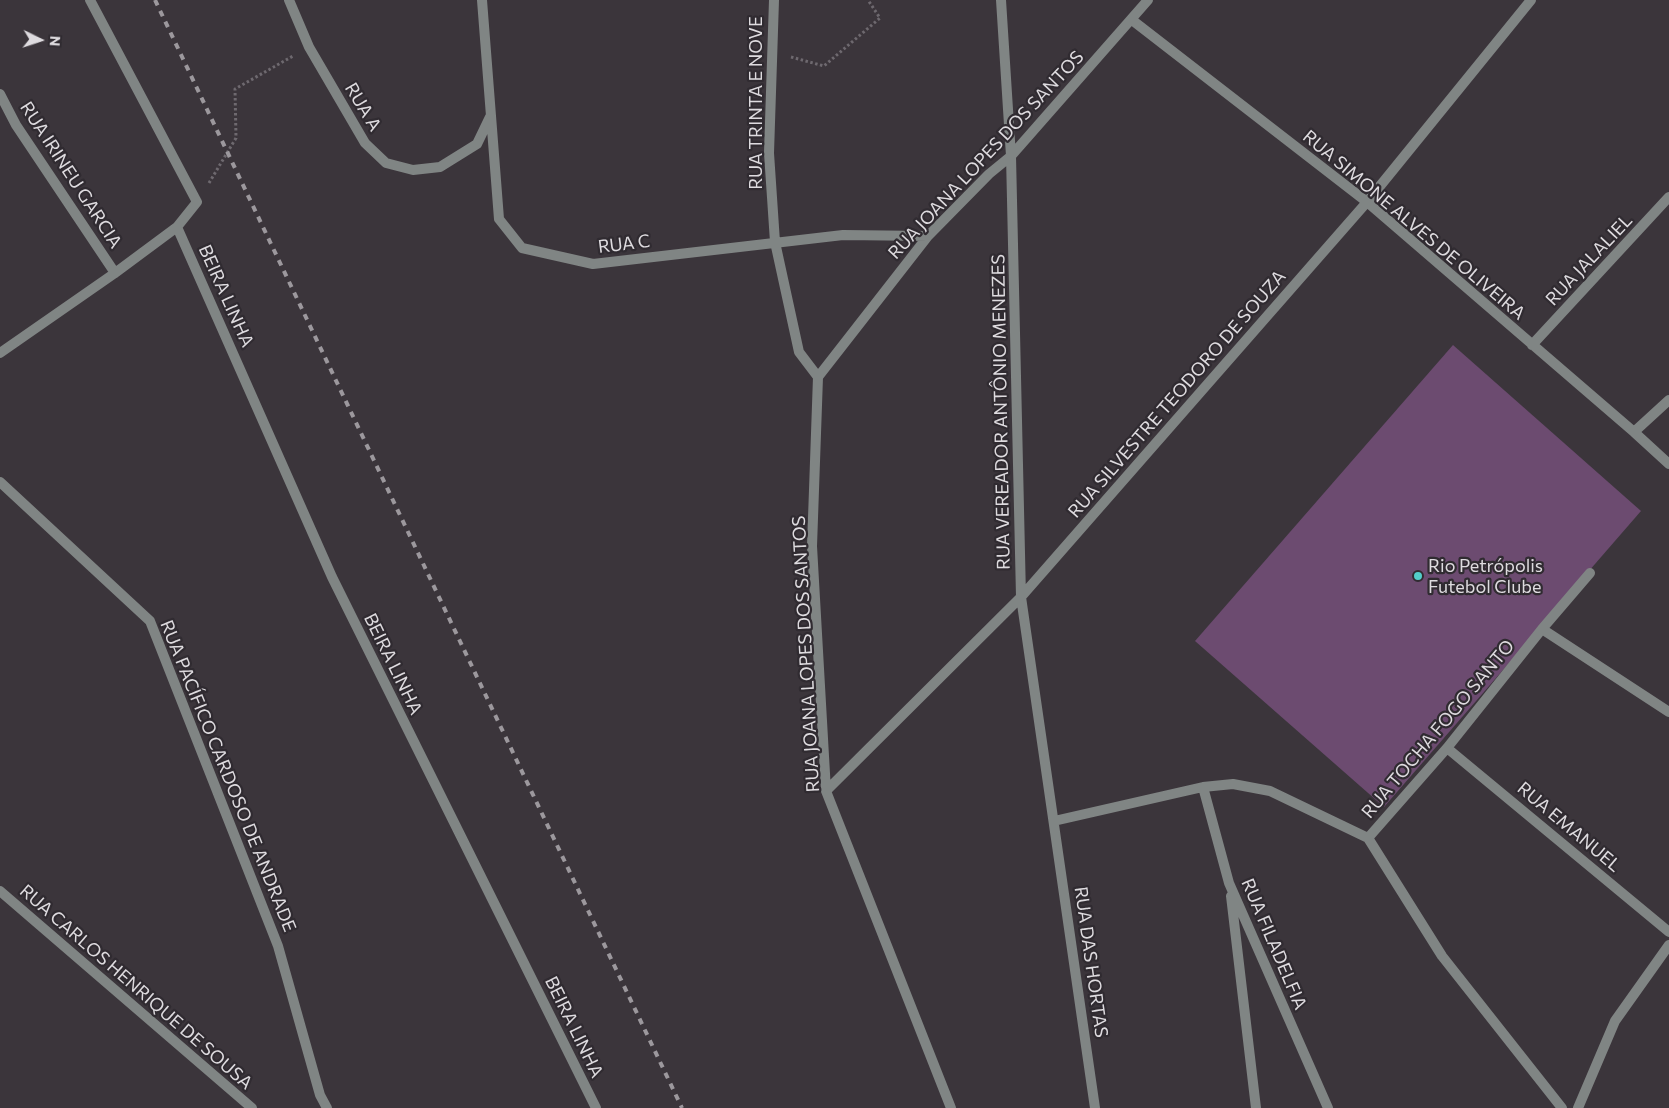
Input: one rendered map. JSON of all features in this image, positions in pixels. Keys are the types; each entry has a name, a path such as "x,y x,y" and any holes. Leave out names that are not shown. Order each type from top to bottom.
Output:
{"street":[{"path":"0,353 115,273 177,227 197,202 90,0"},
{"name":"RUA A","path":"289,0 309,47 365,144 386,162 414,170 440,167 477,144 491,116"},
{"name":"RUA C","path":"482,0 499,219 522,248 593,264 843,235 928,236"},
{"name":"RUA TRINTA E NOVE","path":"774,0 769,153 775,242 799,352 818,377"},
{"name":"RUA VEREADOR ANTÔNIO MENEZES","path":"1001,0 1011,156 1022,597 1054,821"},
{"name":"RUA JOANA LOPES DOS SANTOS","path":"951,1108 826,791 812,546 818,377 928,236 989,174 1011,156 1148,0"},
{"name":"RUA SILVESTRE TEODORO DE SOUZA","path":"826,791 1022,597 1367,202 1531,0"},
{"name":"RUA SIMONE ALVES DE OLIVEIRA","path":"1132,20 1367,202 1669,464"},
{"name":"RUA IRINEU GARCIA","path":"0,94 16,125 115,273"},
{"name":"RUA JALALIEL","path":"1532,345 1669,197"},
{"name":"BEIRA LINHA","path":"177,227 332,577 596,1108"},
{"path":"1634,432 1669,400"},
{"name":"RUA PACÍFICO CARDOSO DE ANDRADE","path":"0,482 150,621 278,946 320,1095 328,1108"},
{"name":"RUA TOCHA FOGO SANTO","path":"1054,821 1203,788 1233,784 1270,791 1368,838 1447,748 1542,629 1590,573"},
{"path":"1542,629 1669,712"},
{"name":"RUA EMANUEL","path":"1447,748 1669,932"},
{"name":"RUA FILADELFIA","path":"1203,788 1229,883 1328,1108"},
{"name":"RUA DAS HORTAS","path":"1054,821 1095,1108"},
{"path":"1368,838 1442,956 1562,1108"},
{"path":"1229,883 1256,1108"},
{"name":"RUA CARLOS HENRIQUE DE SOUSA","path":"0,892 252,1108"},
{"path":"1578,1108 1615,1021 1669,945"}],"path":[{"path":"772,53 824,66 880,18 868,0"},
{"path":"197,202 236,138 235,89 309,47"}],"shaded area":[{"name":"Rio Petrópolis Futebol Clube","path":"1453,345 1641,511 1384,807 1195,641"}],"railway":[{"path":"155,0 682,1108"}],"place":[{"name":"Rio Petrópolis Futebol Clube","path":"1418,576"}]}
